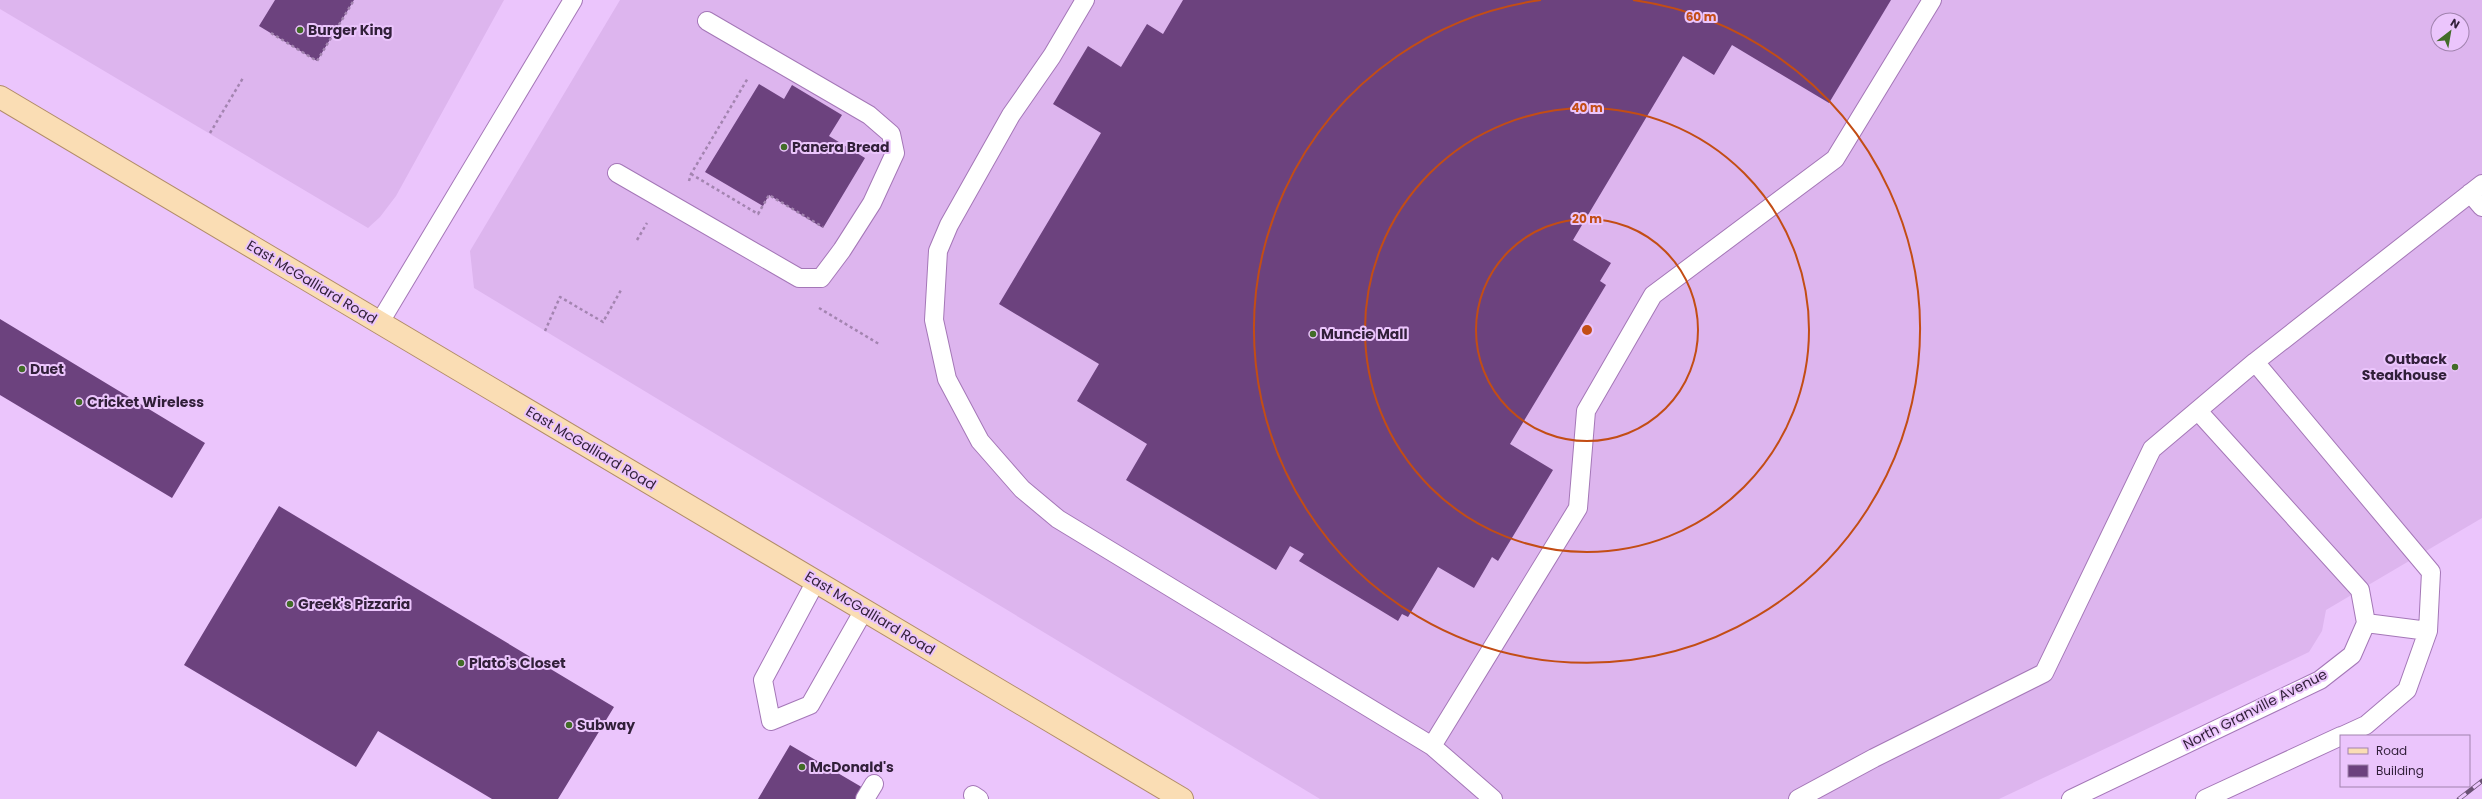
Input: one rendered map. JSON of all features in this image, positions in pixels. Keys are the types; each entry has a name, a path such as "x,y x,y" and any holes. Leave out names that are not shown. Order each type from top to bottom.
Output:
{"main road":[{"name":"East McGalliard Road","path":"0,97 816,581 1158,793 1182,799"}],"lane":[{"path":"380,322 574,0"},
{"path":"1085,0 1052,56 1011,114 949,225 938,251 934,320 947,379 980,441 1022,489 1058,519 1432,746 1493,799"},
{"path":"1432,746 1578,508 1586,412 1653,295 1835,159 1932,0"},
{"path":"617,173 799,278 821,278 842,250 872,203 895,153 891,134 869,115 707,21"},
{"path":"1798,799 1874,758 2044,673 2152,449 2255,362 2476,188 2482,207"},
{"path":"2255,362 2431,572 2428,631 2407,690 2366,725 2343,735"},
{"path":"2198,411 2360,590 2366,624 2428,631"},
{"path":"816,581 763,680 771,720 810,705 864,610"},
{"name":"North Granville Avenue","path":"2071,799 2320,680 2352,655 2366,624"},
{"path":"2205,799 2340,736"}],"path":[{"path":"271,34 317,61 354,0"},
{"path":"688,188 691,174 749,75"},
{"path":"210,133 243,78"},
{"path":"691,174 758,214 769,195 824,228 827,221"},
{"path":"544,331 560,297 603,322 621,290"}],"shaded area":[{"path":"0,0 504,0 396,196 380,217 368,228 0,9"},
{"name":"Muncie Mall","path":"620,0 2482,0 2482,518 2326,610 2322,631 2309,652 1999,799 1320,799 474,288 470,251"}],"building":[{"name":"Burger King","path":"275,0 354,0 317,61 259,26"},
{"name":"Muncie Mall","path":"1183,0 1891,0 1829,103 1732,45 1714,75 1683,56 1573,240 1611,263 1600,281 1606,285 1510,444 1553,470 1498,561 1492,557 1474,588 1438,567 1408,617 1402,614 1398,621 1299,561 1304,554 1290,546 1276,570 1126,480 1147,444 1077,401 1099,364 999,304 1101,133 1053,104 1088,46 1121,67 1147,24 1163,34"},
{"name":"Panera Bread","path":"759,84 784,99 792,85 842,115 829,136 865,158 823,228 769,195 763,206 705,172"},
{"path":"0,319 205,443 172,498 0,395"},
{"path":"279,506 614,707 558,799 492,799 378,731 356,767 184,665"},
{"name":"McDonald's","path":"790,745 865,789 860,799 758,799"}],"railway":[{"path":"2459,799 2482,781"}],"place":[{"name":"Burger King","path":"300,30"},
{"name":"Panera Bread","path":"784,147"},
{"name":"Muncie Mall","path":"1313,334"},
{"name":"Outback Steakhouse","path":"2455,367"},
{"name":"Duet","path":"22,369"},
{"name":"Cricket Wireless","path":"79,402"},
{"name":"Greek's Pizzaria","path":"290,604"},
{"name":"Plato's Closet","path":"461,663"},
{"name":"Subway","path":"569,725"},
{"name":"McDonald's","path":"802,767"}]}
